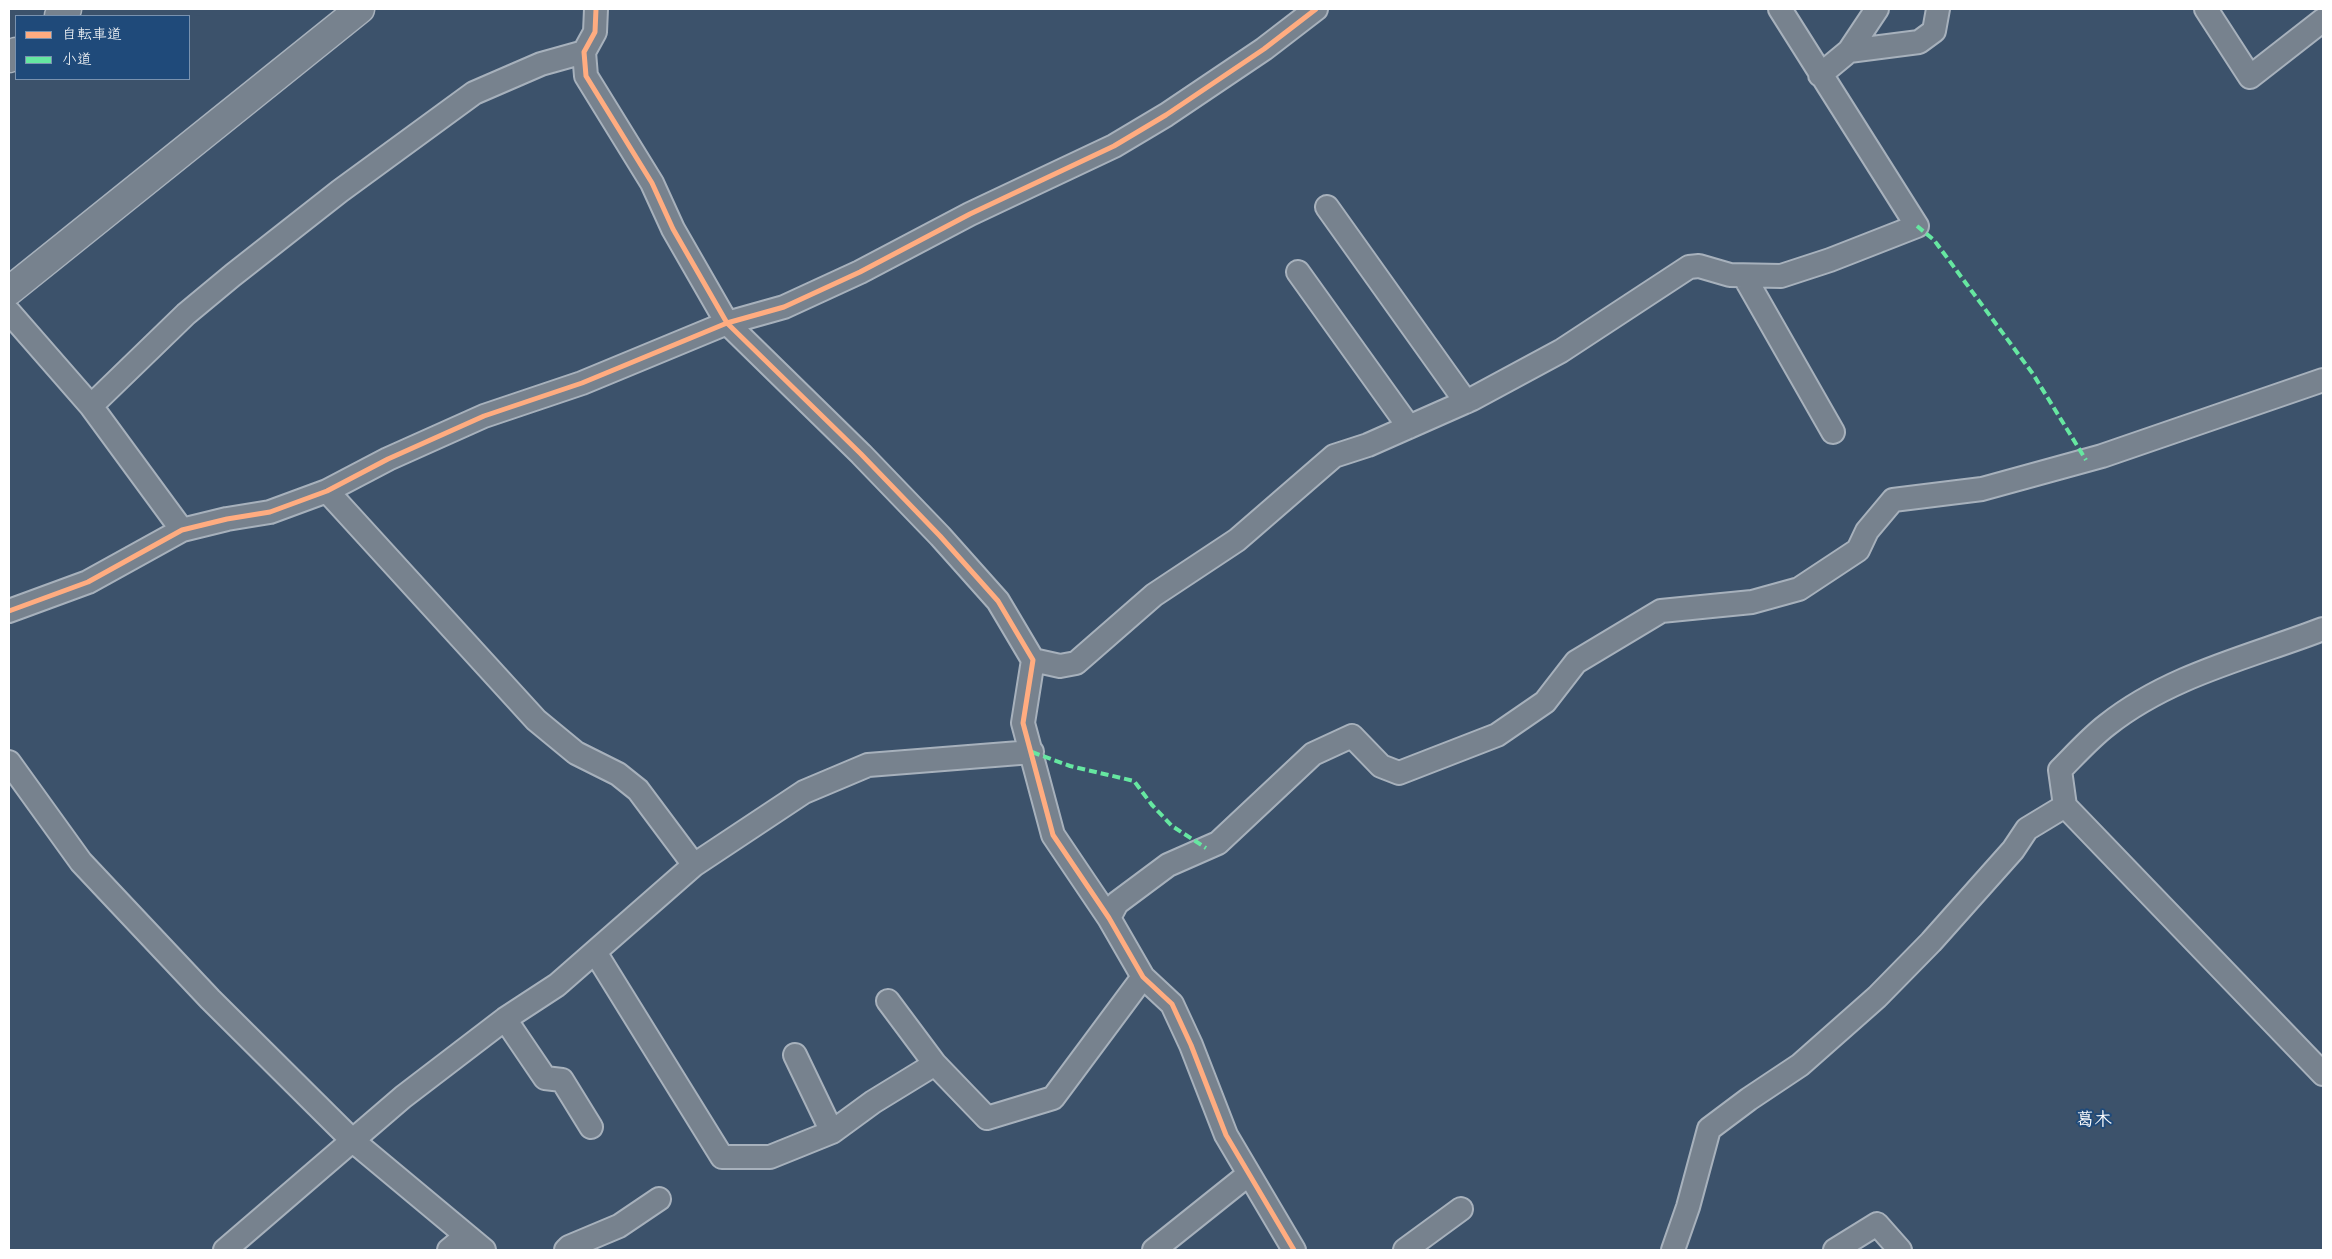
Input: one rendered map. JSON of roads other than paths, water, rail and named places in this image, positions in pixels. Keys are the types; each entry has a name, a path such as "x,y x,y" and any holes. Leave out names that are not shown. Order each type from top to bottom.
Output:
{"street":[{"path":"9,291 360,9"},
{"path":"596,9 595,32 584,52 586,76 652,183 673,229 727,323 861,454 940,536 998,601 1033,660 1023,723 1053,835 1109,918 1143,977 1172,1004 1191,1045 1226,1136 1294,1250"},
{"path":"9,611 88,582 182,530 227,519 270,512 327,491 388,459 484,416 582,383 727,323 784,307 860,272 970,214 1114,146 1264,49 1316,9"},
{"path":"1033,660 1060,666 1076,663 1154,595 1237,540 1334,456 1409,427 1466,402 1561,351 1689,268 1698,266 1730,275 1781,276 1830,260 1917,226 1780,9"},
{"path":"1820,75 1848,51 1876,9"},
{"path":"1848,51 1918,42 1934,31 1938,9"},
{"path":"2206,9 2250,76 2323,20"},
{"path":"92,406 186,314 226,280 340,191 474,93 541,64 584,52"},
{"path":"1328,207 1466,402"},
{"path":"1298,272 1409,427"},
{"path":"1744,276 1833,432"},
{"path":"9,312 92,406 182,530"},
{"path":"1109,918 1117,903 1168,865 1218,843 1313,754 1352,736 1381,766 1399,773 1496,735 1545,702 1576,662 1661,611 1752,602 1799,589 1858,550 1867,532 1892,500 1982,489 2102,456 2323,380"},
{"path":"327,491 536,720 576,753 618,774 638,790 694,865"},
{"path":"2323,629 2226,663 2157,692 2107,725 2060,770 2065,806 2323,1074"},
{"path":"225,1250 352,1140 505,1019 558,985 694,865 804,792 868,764 1032,752"},
{"path":"9,762 81,862 210,1000 458,1243 484,1250"},
{"path":"1673,1250 1688,1206 1709,1129 1749,1099 1800,1065 1877,997 1931,942 2013,850 2027,829 2065,806"},
{"path":"595,952 722,1157 770,1157 832,1132 873,1102 935,1064"},
{"path":"888,1001 935,1064 987,1118 1053,1098 1143,977"},
{"path":"505,1019 545,1078 562,1080 591,1127"},
{"path":"795,1055 832,1132"},
{"path":"1154,1250 1249,1174"},
{"path":"566,1250 619,1226 659,1199"},
{"path":"1405,1250 1461,1209"},
{"path":"1835,1250 1877,1224 1900,1250"}],"district":[{"name":"葛木","path":"2094,1123"}]}
